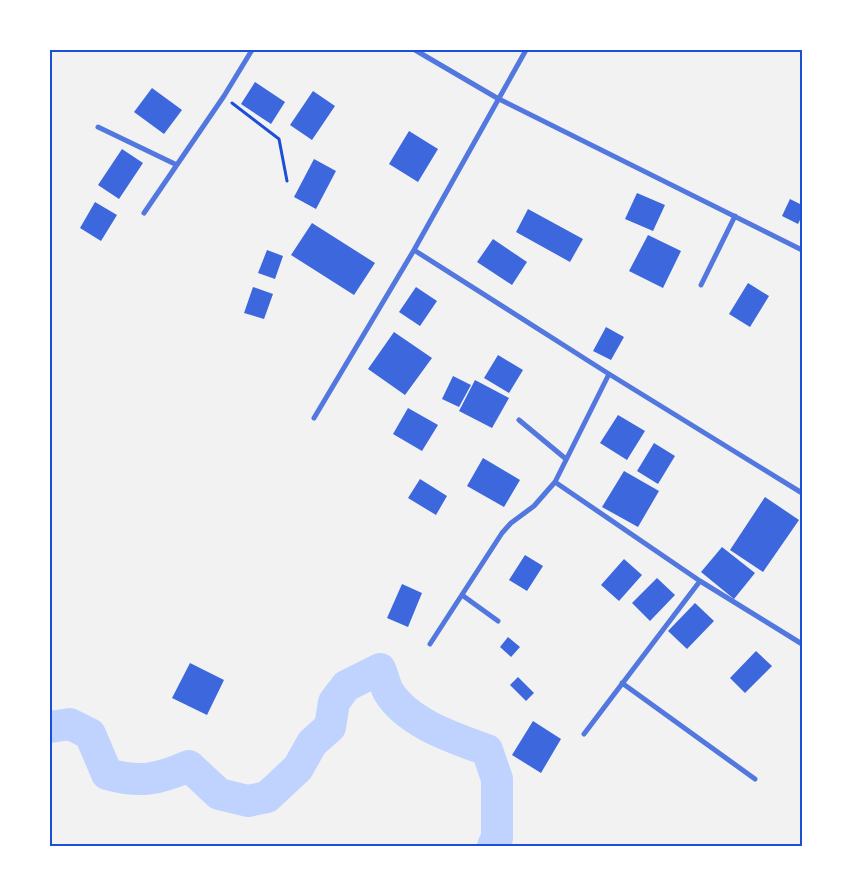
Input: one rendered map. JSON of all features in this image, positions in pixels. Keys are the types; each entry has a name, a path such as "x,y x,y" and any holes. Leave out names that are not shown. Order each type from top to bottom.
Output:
{"street":[{"path":"144,214 224,96 252,50"},
{"path":"415,50 497,98 802,250"},
{"path":"314,418 414,250 497,98 526,50"},
{"path":"98,127 177,165"},
{"path":"701,285 735,216"},
{"path":"414,250 609,374 802,493"},
{"path":"430,644 502,533 534,506 556,482 609,374"},
{"path":"519,420 566,459"},
{"path":"556,482 700,581 802,644"},
{"path":"584,734 700,581"},
{"path":"462,595 498,622"},
{"path":"622,683 755,779"}],"path":[{"path":"224,96 279,139 287,181"}],"building":[{"path":"255,82 285,102 271,124 241,104"},
{"path":"152,88 182,110 164,134 134,112"},
{"path":"313,91 335,106 312,140 290,125"},
{"path":"409,131 438,149 418,182 389,164"},
{"path":"122,149 143,163 119,199 98,185"},
{"path":"314,159 336,171 316,209 294,197"},
{"path":"637,193 665,205 653,231 625,219"},
{"path":"790,199 802,205 802,216 798,224 782,216"},
{"path":"95,202 117,215 101,241 80,228"},
{"path":"528,209 583,239 570,262 516,232"},
{"path":"312,223 375,263 354,295 291,255"},
{"path":"648,235 681,251 663,288 629,271"},
{"path":"493,239 527,262 512,285 477,262"},
{"path":"267,250 283,256 275,279 258,273"},
{"path":"748,283 769,296 750,327 729,314"},
{"path":"253,287 273,294 264,319 244,313"},
{"path":"416,287 437,301 420,326 399,312"},
{"path":"606,327 624,337 611,360 593,351"},
{"path":"394,332 432,358 405,395 368,369"},
{"path":"498,355 523,370 509,393 484,378"},
{"path":"453,376 471,385 459,407 442,399"},
{"path":"475,380 509,398 492,428 459,411"},
{"path":"408,408 438,425 422,451 393,434"},
{"path":"618,415 645,431 627,460 600,443"},
{"path":"654,443 675,456 658,484 637,471"},
{"path":"483,458 520,480 504,507 467,486"},
{"path":"624,471 659,491 638,527 602,507"},
{"path":"420,479 447,496 436,515 408,498"},
{"path":"765,497 799,520 763,572 730,550"},
{"path":"722,547 755,573 734,599 701,572"},
{"path":"525,555 543,566 527,591 509,580"},
{"path":"624,559 642,575 619,601 601,585"},
{"path":"657,578 675,595 650,621 632,603"},
{"path":"402,584 422,593 408,627 387,618"},
{"path":"695,603 714,621 687,649 668,631"},
{"path":"508,637 520,647 511,657 500,647"},
{"path":"756,651 772,666 745,693 730,678"},
{"path":"190,663 224,680 207,715 172,698"},
{"path":"518,677 534,693 526,701 510,685"},
{"path":"533,721 561,739 541,773 512,755"}],"waterway":[{"path":"50,727 70,724 90,734 107,774 129,779 148,779 189,766 219,794 248,801 267,797 298,768 312,743 330,727 334,702 346,686 380,669 388,691 407,712 432,728 487,750 497,779 497,838 493,846"}]}
